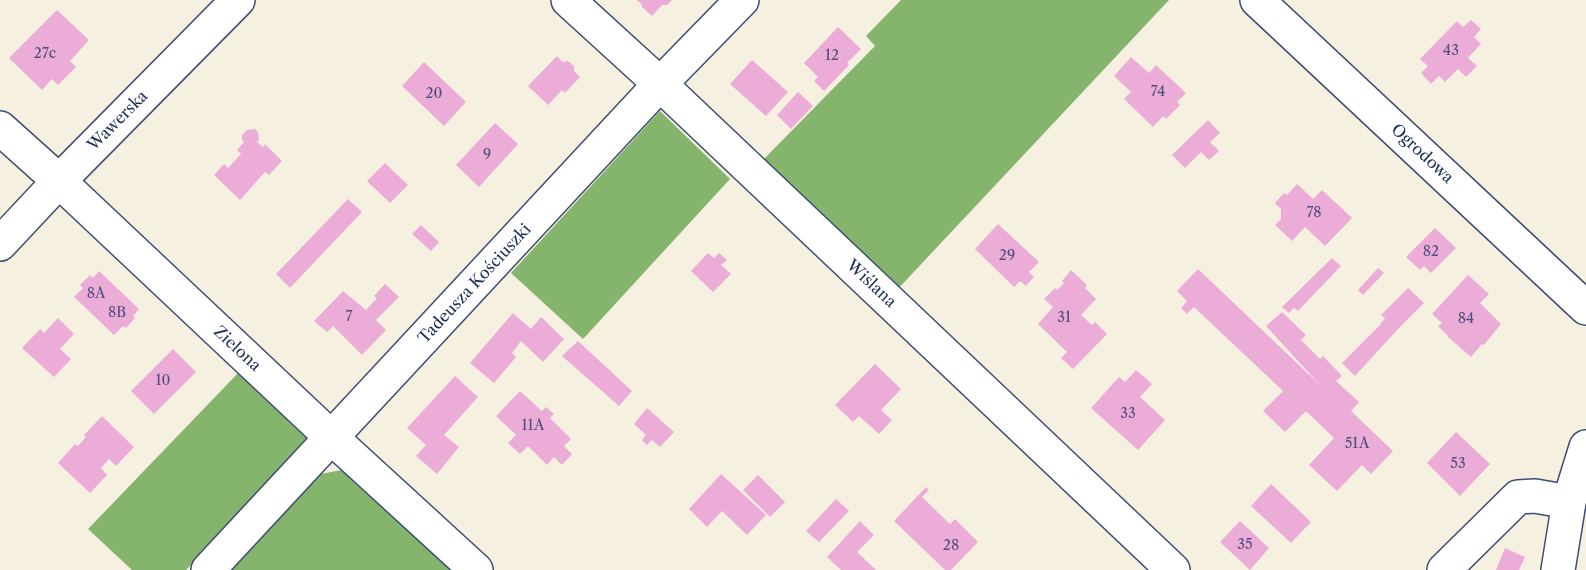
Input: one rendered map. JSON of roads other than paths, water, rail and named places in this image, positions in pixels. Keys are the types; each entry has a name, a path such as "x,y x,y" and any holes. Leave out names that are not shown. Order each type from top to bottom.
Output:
{"street":[{"name":"Wawerska","path":"0,244 238,0"},
{"name":"Wiślana","path":"568,0 660,84 1173,570"},
{"name":"Tadeusza Kościuszki","path":"208,570 660,84 742,0"},
{"name":"Ogrodowa","path":"1257,0 1586,308"},
{"name":"Zielona","path":"0,128 476,570"},
{"path":"1558,570 1569,502 1585,451"},
{"path":"1444,570 1518,497 1535,496 1569,502"}]}
